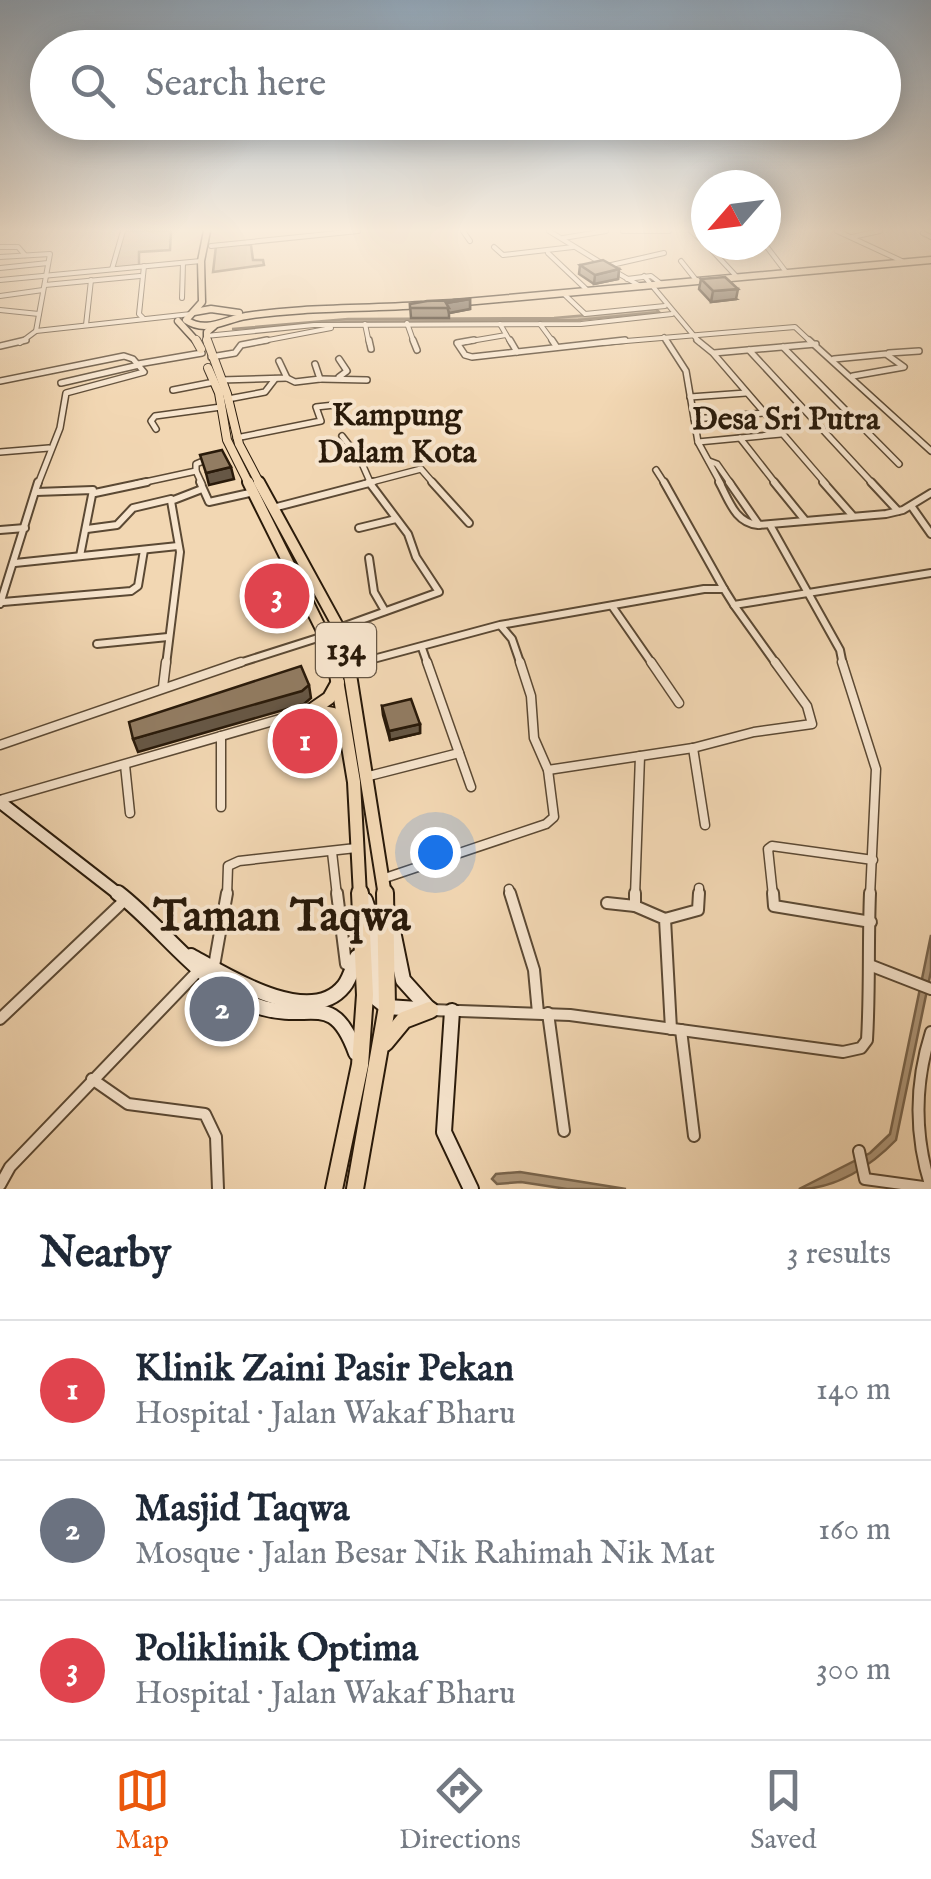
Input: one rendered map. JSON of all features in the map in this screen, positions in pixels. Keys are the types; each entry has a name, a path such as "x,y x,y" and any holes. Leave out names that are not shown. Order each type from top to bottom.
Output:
{"highway":[{"path":"191,319 202,302 201,286"},
{"path":"210,286 216,322"},
{"path":"618,286 443,302 635,286"},
{"path":"191,319 216,322 259,316 429,303 216,322 191,319"},
{"path":"216,322 259,316"}],"main road":[{"name":"134","path":"191,319 218,381 236,438 340,628 385,878 387,1007"},
{"path":"178,321 193,334 204,353"},
{"name":"134","path":"204,353 216,322"},
{"name":"134","path":"225,403 222,423 233,453 326,636 348,737 365,995 360,1066 334,1189"},
{"path":"312,710 330,698 338,682"},
{"path":"312,710 333,714 348,737"},
{"path":"355,1189 387,1007"},
{"path":"382,1048 404,1020 430,1010"}],"street":[{"path":"0,296 53,286"},
{"path":"86,326 90,286"},
{"path":"140,286 139,314 145,319 191,319"},
{"path":"182,298 183,286"},
{"path":"650,286 689,334 713,353 852,516"},
{"path":"0,346 28,340 36,331 44,288"},
{"path":"565,294 582,313 665,306"},
{"path":"0,310 39,314"},
{"path":"607,312 613,320"},
{"path":"216,322 581,324 672,314"},
{"path":"36,331 145,319 191,319"},
{"path":"407,323 418,350"},
{"path":"61,383 204,353 235,353 241,345 342,324"},
{"path":"366,324 371,349"},
{"path":"500,324 517,352"},
{"path":"540,324 557,347"},
{"path":"581,324 597,342"},
{"path":"506,335 457,343 469,357 663,336 797,328 931,450"},
{"path":"663,336 686,371 698,442 742,521 765,525 899,512 931,493"},
{"path":"713,353 816,344"},
{"path":"783,347 900,464"},
{"path":"749,350 899,512"},
{"path":"833,359 919,350"},
{"path":"852,376 904,367 883,354"},
{"path":"0,381 124,356 144,372 68,391 60,428 50,448 1,603 132,590 138,586 144,550"},
{"path":"868,356 886,371"},
{"path":"338,378 347,371 339,359"},
{"path":"279,361 287,378"},
{"path":"315,364 320,379"},
{"path":"156,429 150,420 155,416 265,392 274,386 275,379"},
{"path":"173,390 218,381 367,380"},
{"path":"690,398 748,393"},
{"path":"236,438 321,420 318,406 344,404"},
{"path":"694,419 764,413"},
{"path":"698,442 782,434"},
{"path":"340,628 439,592 396,518 369,482 360,458 342,436"},
{"path":"740,438 805,520"},
{"path":"0,452 50,448"},
{"path":"233,453 198,462 196,470 202,489 212,502 254,492"},
{"path":"360,887 371,918 377,999 387,1007 543,1013 854,1052 866,1040 872,966 876,769 840,650 821,612 805,594 765,525 717,464 708,460"},
{"path":"36,492 88,488 95,493 196,470"},
{"path":"272,508 424,470 469,524"},
{"path":"548,770 693,748 754,732 806,726 814,720 808,706 734,606 687,518 656,470"},
{"path":"86,528 117,525 133,508 202,489"},
{"path":"80,556 95,493"},
{"path":"163,686 178,584 172,498"},
{"path":"912,507 931,534"},
{"path":"359,528 396,518"},
{"path":"0,530 25,528"},
{"path":"14,563 178,546"},
{"path":"369,558 374,592 385,612"},
{"path":"734,606 931,573"},
{"path":"349,665 500,626 724,589"},
{"path":"612,606 678,703"},
{"path":"385,878 551,822 555,812 548,770 534,738 531,696 512,639 500,626"},
{"path":"0,745 163,686 326,636"},
{"path":"98,644 168,637"},
{"path":"422,648 472,787"},
{"path":"0,801 312,710"},
{"path":"221,807 222,736"},
{"path":"693,748 705,824"},
{"path":"369,776 459,754"},
{"path":"635,906 640,756"},
{"path":"124,764 130,813"},
{"path":"0,801 126,899 184,952 245,988 266,995 327,997 350,979 362,938"},
{"path":"870,922 774,906 768,849 772,846 873,860"},
{"path":"0,1186 10,1167 92,1079 206,968 226,912 228,866 240,860 358,848"},
{"path":"332,852 346,964"},
{"path":"606,903 635,906 665,920 698,910 699,888"},
{"path":"509,890 534,970 564,1131"},
{"path":"0,1019 126,899"},
{"name":"134","path":"387,904 404,980 430,1010"},
{"path":"665,920 676,1029 694,1136"},
{"path":"872,966 931,989"},
{"path":"206,968 220,986 264,1008 318,1011 339,1018 346,1026 360,1066"},
{"path":"452,1011 444,1132 471,1189"},
{"path":"860,1160 866,1179 931,1188 915,1131 925,1048 931,1032"},
{"path":"92,1079 128,1104 205,1114 216,1137 218,1189"}],"shaded area":[{"path":"656,309 659,312 578,320 349,322 232,329 348,319 554,318"},
{"path":"931,935 931,971 896,1140 852,1174 826,1185 799,1189 870,1153 890,1134"},
{"path":"520,1172 626,1189 497,1184 492,1179 496,1174"}],"building":[{"path":"708,286 738,289 713,291"},
{"path":"470,299 446,303 449,308 410,308 410,304 427,301"},
{"path":"222,450 231,467 206,473 200,455"},
{"path":"301,666 309,685 302,691 133,739 129,722"},
{"path":"411,699 420,724 389,731 382,706"},
{"path":"208,993 228,995 222,1010 205,1012"}],"place":[{"name":"Poliklinik Optima","path":"277,596"},
{"name":"Klinik Zaini Pasir Pekan","path":"305,741"},
{"name":"Masjid Taqwa","path":"222,1009"}],"district":[{"name":"Desa Sri Putra","path":"786,420"},
{"name":"Kampung Dalam Kota","path":"397,434"},
{"name":"Taman Taqwa","path":"282,917"}]}
